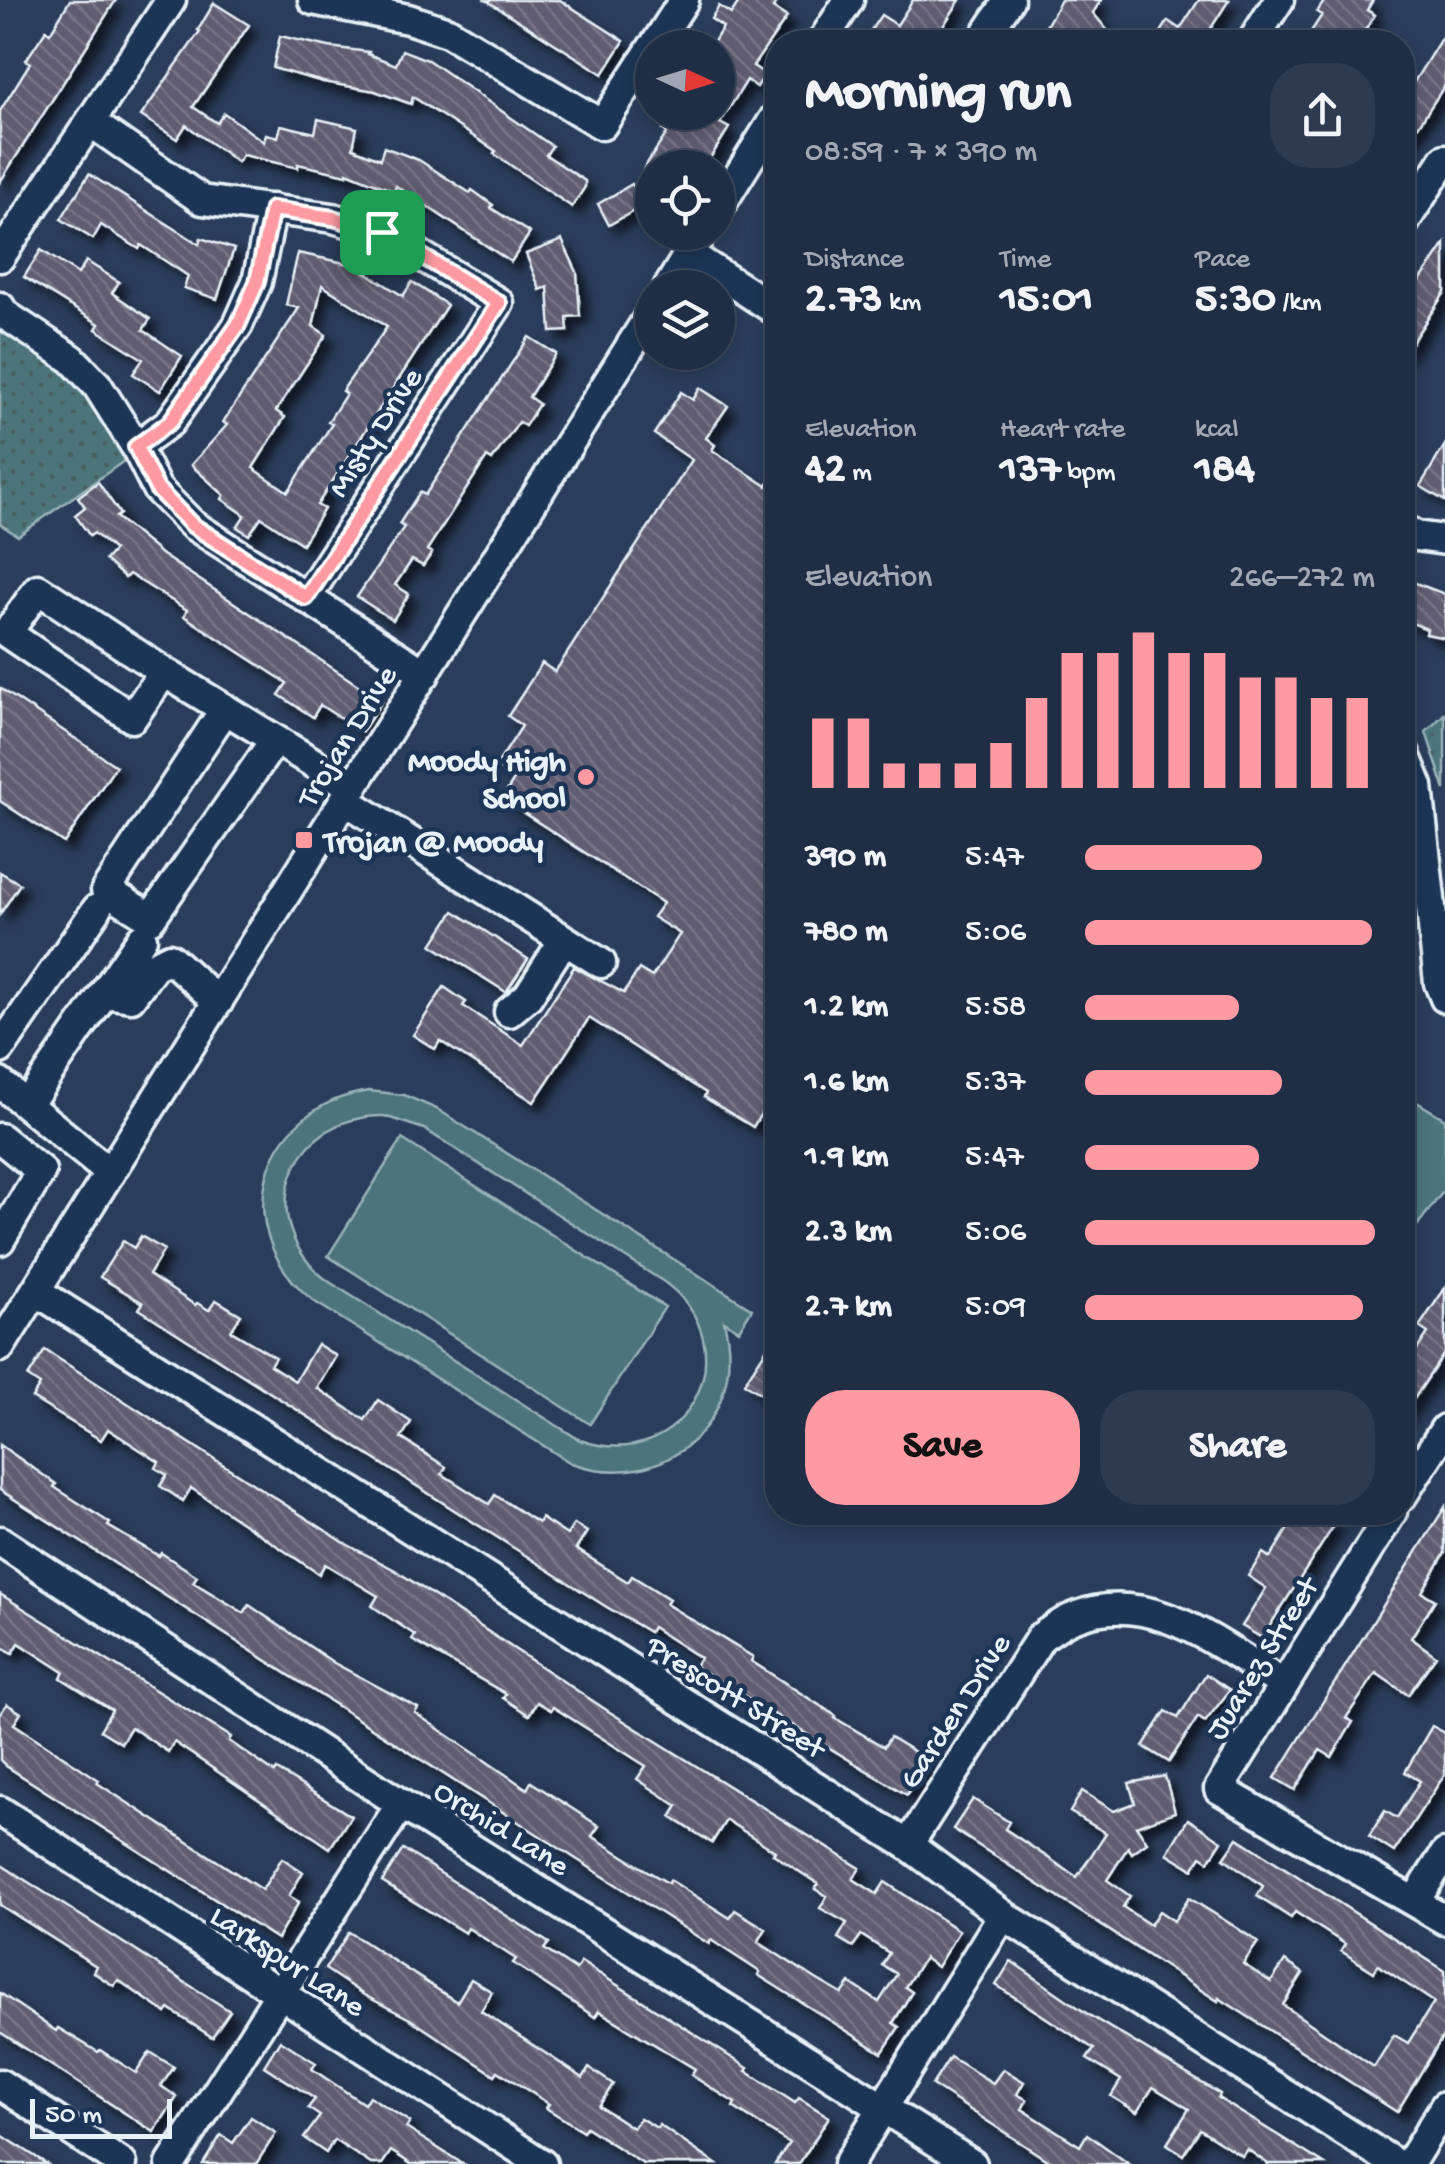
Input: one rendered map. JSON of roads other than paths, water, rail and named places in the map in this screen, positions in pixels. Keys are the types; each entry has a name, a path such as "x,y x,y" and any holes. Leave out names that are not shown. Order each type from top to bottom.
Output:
{"street":[{"path":"0,257 172,0"},
{"path":"313,0 408,19 448,32 602,124 635,75"},
{"path":"665,30 684,0"},
{"path":"830,30 849,0"},
{"path":"990,30 1009,0"},
{"path":"1260,30 1279,0"},
{"path":"92,122 202,200 272,209 257,282 238,325 170,422 136,447"},
{"path":"735,182 765,135"},
{"path":"1415,206 1445,159"},
{"name":"Misty Drive","path":"272,209 333,218 382,232 499,303 306,598"},
{"path":"704,250 765,301"},
{"path":"0,308 72,359 97,385 157,489 192,525 424,674"},
{"name":"Trojan Drive","path":"0,1347 635,339"},
{"path":"1415,535 1445,540"},
{"path":"164,672 132,718 4,631 38,589 275,740 601,963"},
{"path":"225,709 106,890 151,918 275,740"},
{"path":"1415,779 1439,983 1445,998"},
{"path":"0,1049 97,909"},
{"path":"27,1105 142,938"},
{"path":"509,1012 528,996 564,940"},
{"path":"106,993 132,997 154,966 170,958 218,1002"},
{"path":"0,1082 110,1173"},
{"path":"0,1138 42,1171 0,1240"},
{"name":"Prescott Street","path":"36,1291 908,1845 1002,1914 1396,2164"},
{"path":"1415,1476 1445,1429"},
{"name":"Juarez Street","path":"1384,1525 1219,1789 1414,1901"},
{"name":"Orchid Lane","path":"0,1542 401,1804 972,2164"},
{"name":"Garden Drive","path":"908,1845 1041,1637 1072,1617 1104,1608 1138,1608 1170,1618 1283,1684"},
{"path":"171,2164 401,1804"},
{"name":"Larkspur Lane","path":"0,1811 542,2164"},
{"path":"1445,1854 1414,1901 1445,1920"},
{"path":"848,2164 1002,1914"},
{"path":"0,2084 122,2164"},
{"path":"1409,2164 1445,2106"}],"place":[{"name":"Moody High School","path":"586,777"},
{"name":"Trojan @ Moody","path":"304,840"}]}
